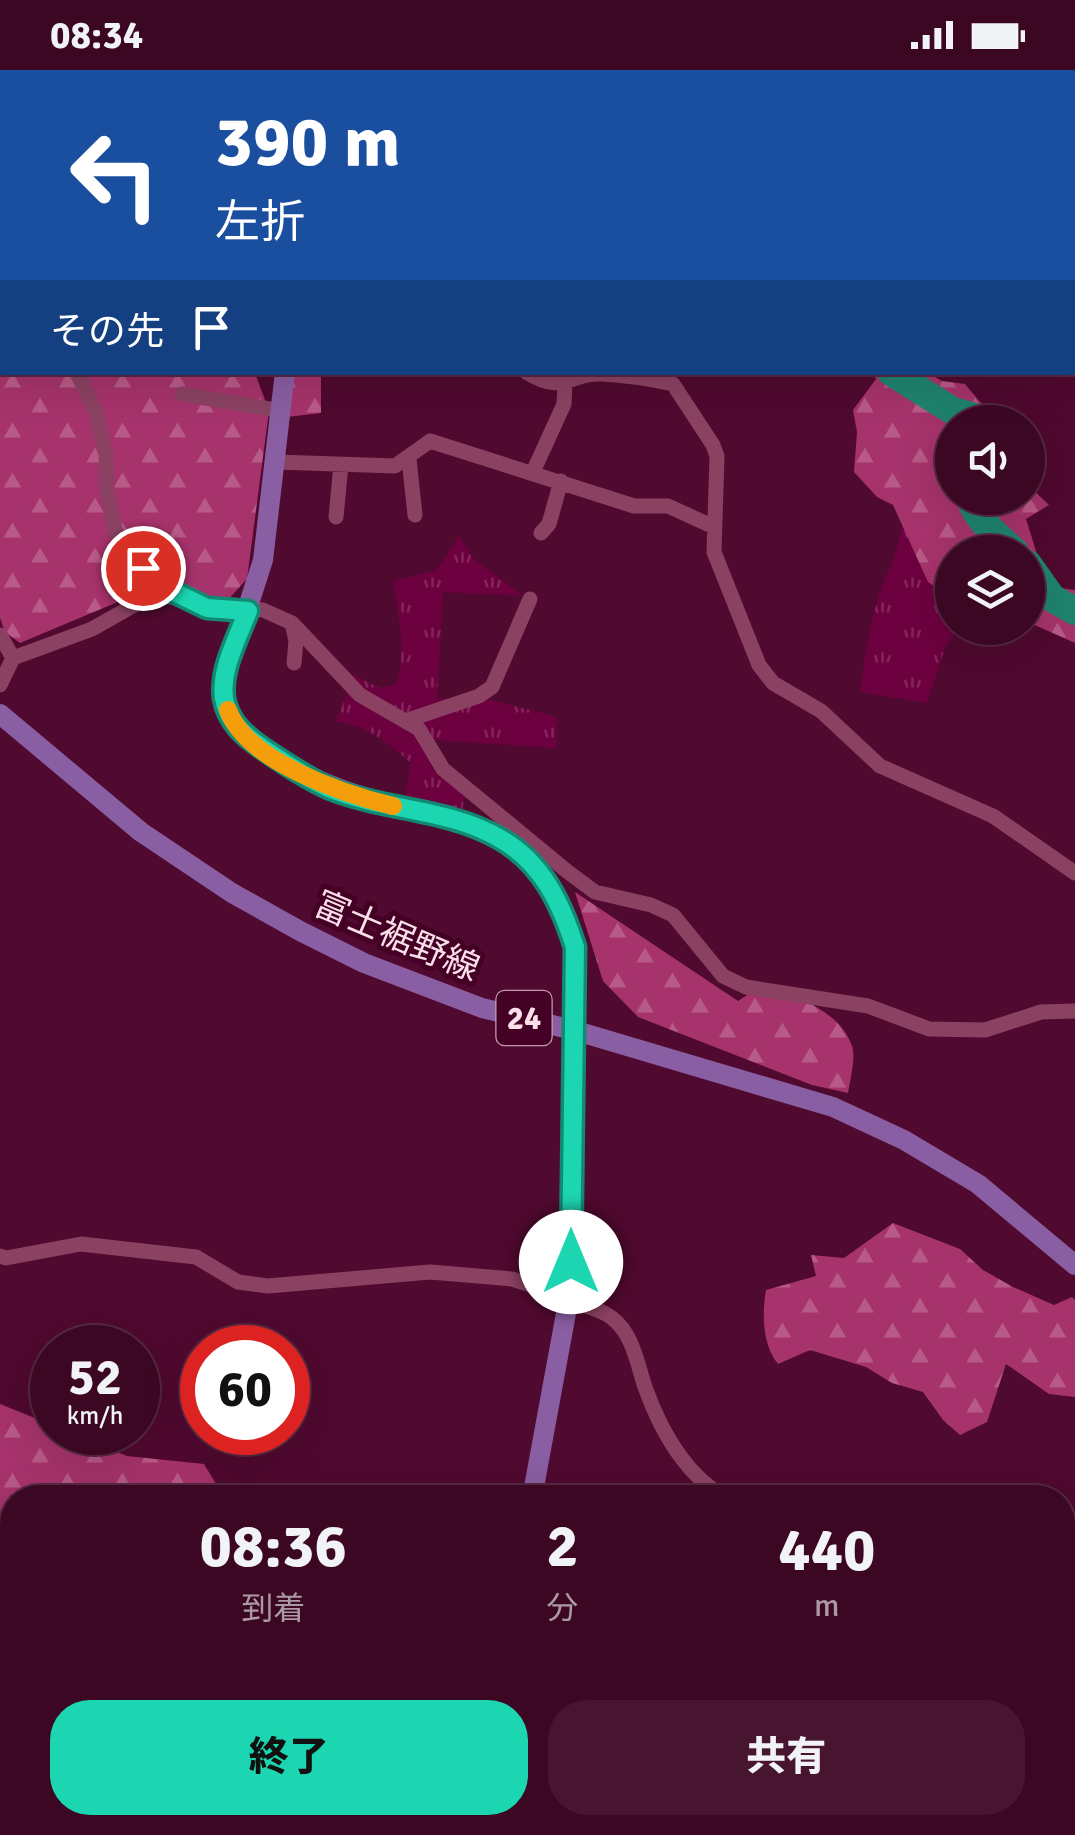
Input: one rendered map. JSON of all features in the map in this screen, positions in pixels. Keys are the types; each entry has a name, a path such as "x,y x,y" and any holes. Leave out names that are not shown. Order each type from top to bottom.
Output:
{"main road":[{"path":"285,375 263,560 224,682 224,700 232,720 246,738 294,770 332,789 472,826 499,837 522,853 543,876 562,907 575,947 569,1299 534,1485"},
{"name":"富士裾野線","path":"0,714 141,832 266,912 364,963 482,1008 573,1030 833,1107 904,1140 978,1184 1075,1265"}],"street":[{"path":"78,375 96,413 116,531 161,590"},
{"path":"532,375 548,383 597,375"},
{"path":"608,375 673,384 692,408 716,456 714,552 759,665 773,683 821,711 880,766 992,816 1075,873"},
{"path":"532,472 564,404 565,383"},
{"path":"182,394 282,411"},
{"path":"277,462 395,466 430,441 634,506 668,506 714,527"},
{"path":"409,458 414,515"},
{"path":"336,517 341,465"},
{"path":"540,533 549,524 561,481"},
{"path":"0,685 13,658 92,629 161,590 207,608 262,610 292,623 360,695 418,729 444,769 568,872 595,892 673,915 723,976 746,988 868,1006 929,1030 985,1030 1041,1012 1075,1011"},
{"path":"405,720 480,696 492,688 530,599"},
{"path":"292,623 296,642 294,663"},
{"path":"0,635 13,658"},
{"path":"0,1256 81,1244 196,1256 238,1282 268,1286 430,1272 512,1279 600,1310 614,1319 629,1338 662,1430 696,1475 709,1485"}],"green space":[{"path":"0,375 256,375 269,411 247,579 225,603 163,583 20,643 5,632 0,618"},
{"path":"291,375 321,375 321,413 287,417"},
{"path":"873,375 932,375 942,381 965,384 984,405 935,405 935,515 1033,515 1026,519 1031,535 935,535 935,587 928,582 893,505 877,497 854,472 857,432 853,410 876,379"},
{"path":"902,524 935,573 935,645 946,645 927,703 860,692 875,611"},
{"path":"459,536 474,559 523,596 443,592 437,698 491,700 557,717 556,748 434,740 448,766 467,783 462,812 404,800 411,763 367,731 336,722 354,675 379,688 397,684 401,645 393,581 437,570"},
{"path":"1045,570 1059,588 1075,590 1075,643 1045,630"},
{"path":"575,892 738,1001 764,984 827,1014 838,1023 852,1046 848,1093 812,1085 638,1017 603,981"},
{"path":"893,1223 960,1249 983,1270 1054,1305 1072,1297 1075,1397 1049,1394 1006,1364 987,1422 960,1435 943,1420 923,1392 892,1383 866,1367 810,1350 778,1364 764,1328 766,1290 816,1276 811,1255 844,1258"},
{"path":"0,1404 30,1416 30,1455 125,1455 204,1464 217,1485 0,1485"}],"waterway":[{"path":"896,375 943,405"},
{"path":"979,515 996,535"},
{"path":"1045,588 1052,598 1075,611"}],"slow traffic":[{"path":"228,710 246,738 294,770 332,789 393,806"}],"route":[{"path":"143,568 161,590 207,608 248,611 224,682 224,700 232,720 246,738 294,770 332,789 472,826 499,837 522,853 543,876 562,907 575,947 571,1262"}]}
